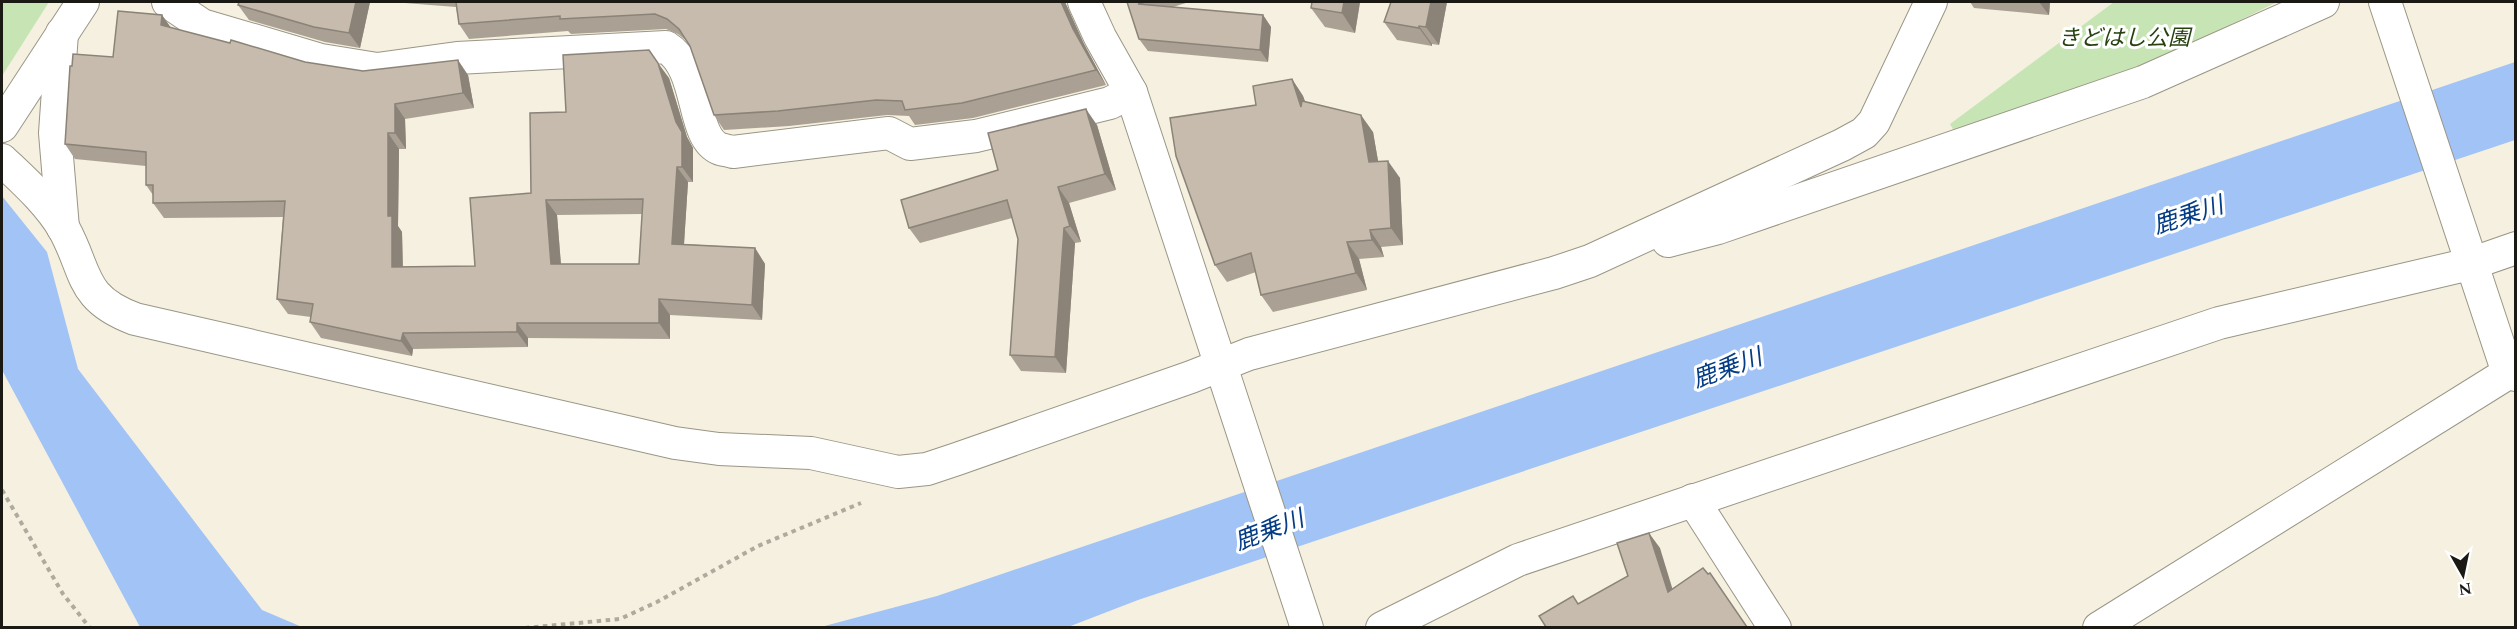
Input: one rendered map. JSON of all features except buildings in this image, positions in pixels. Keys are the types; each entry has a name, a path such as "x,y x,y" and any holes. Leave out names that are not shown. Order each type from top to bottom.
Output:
{"street":[{"path":"2,126 83,2"},
{"path":"168,2 202,25 321,60 377,69 457,58 666,48 676,54 684,64 705,136 718,148 734,152 889,133 910,144 976,136 1110,102 1131,92"},
{"path":"1084,2 1100,37 1131,92 1307,626"},
{"path":"1590,261 1842,146 1864,133 1874,122 1931,2"},
{"path":"2,160 32,189 63,228 91,291 117,312 135,319 675,442 719,449 811,453 898,472 927,469 1225,380 1249,354 1718,228 2143,82 2323,2"},
{"path":"2099,627 2512,374 2470,264 2387,7"},
{"path":"62,33 55,133 63,228"},
{"path":"1382,627 1518,560 2219,323 2470,264 2516,248"},
{"path":"1693,500 1775,627"}],"path":[{"path":"525,627 620,619 657,602 758,546 874,498 898,472"},
{"path":"2,490 63,594 90,627"}],"green space":[{"path":"2,2 49,2 2,76"},
{"name":"きどはし公園","path":"2114,2 2277,2 2147,66 1955,133 1950,124"}],"water":[{"name":"鹿乗川","path":"2515,62 2515,140 1138,600 1068,627 817,628 937,596"},
{"path":"2,196 47,252 78,369 262,610 302,627 140,627 2,370"}]}
